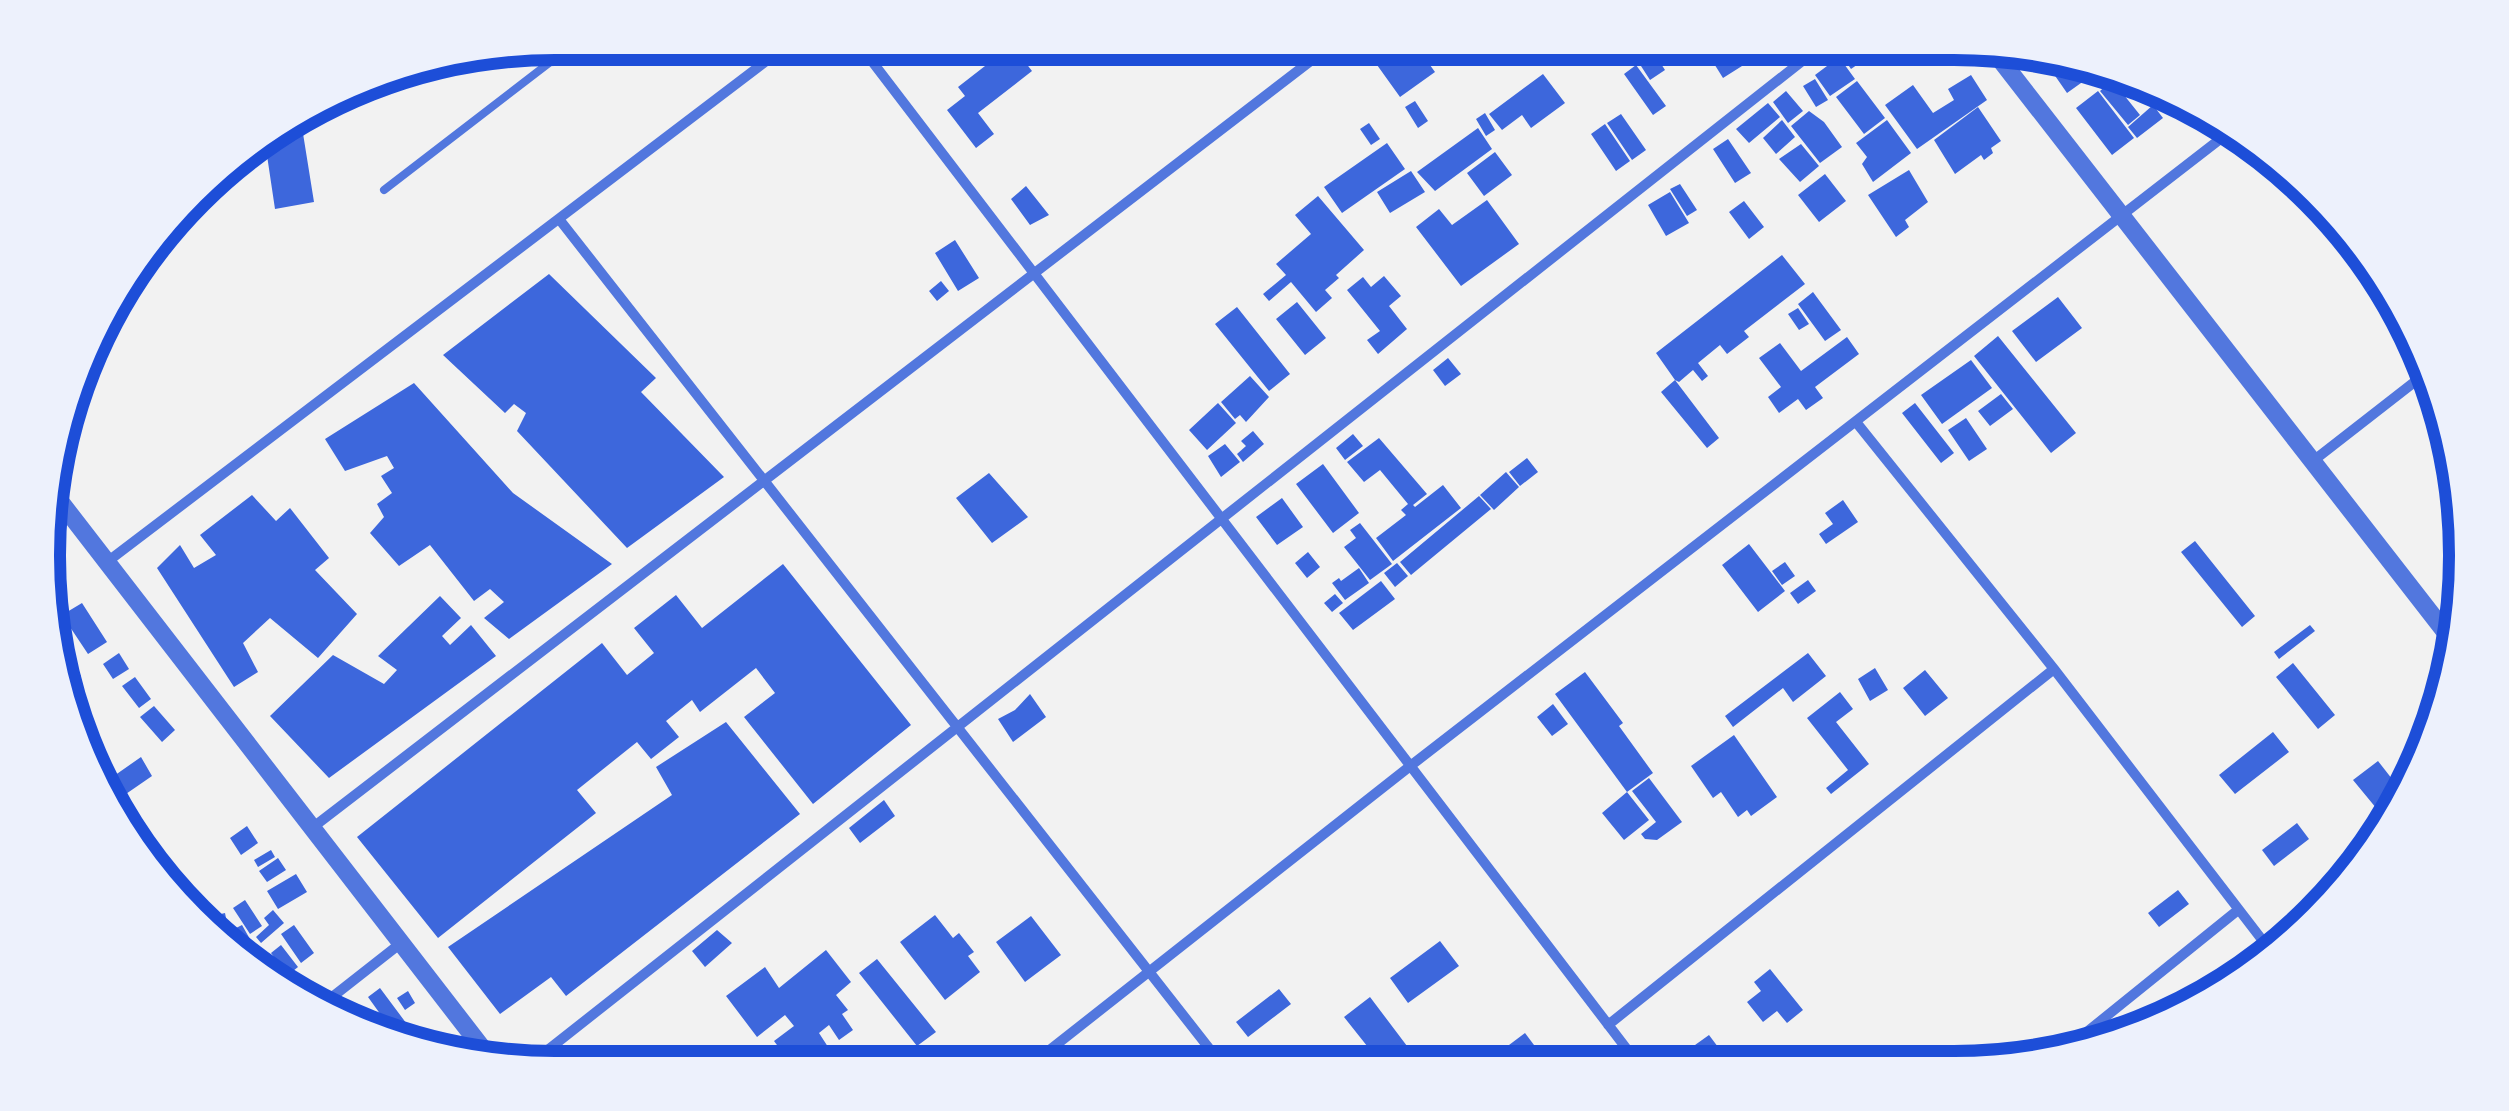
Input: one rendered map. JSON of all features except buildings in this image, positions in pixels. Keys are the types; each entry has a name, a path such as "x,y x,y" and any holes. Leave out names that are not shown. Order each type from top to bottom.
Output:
{"street":[{"path":"107,562 766,60"},
{"path":"872,60 1628,1051"},
{"path":"311,828 1311,60"},
{"path":"547,1051 1801,60"},
{"path":"2003,63 2443,629"},
{"path":"1048,1051 2221,139"},
{"path":"558,219 1212,1051"},
{"path":"2313,462 2417,380"},
{"path":"1856,422 2054,669 2264,942"},
{"path":"63,506 480,1045"},
{"path":"1608,1025 2054,669"},
{"path":"2086,1033 2238,910"},
{"path":"331,998 401,943"}],"lane":[{"path":"384,190 551,60"}]}
